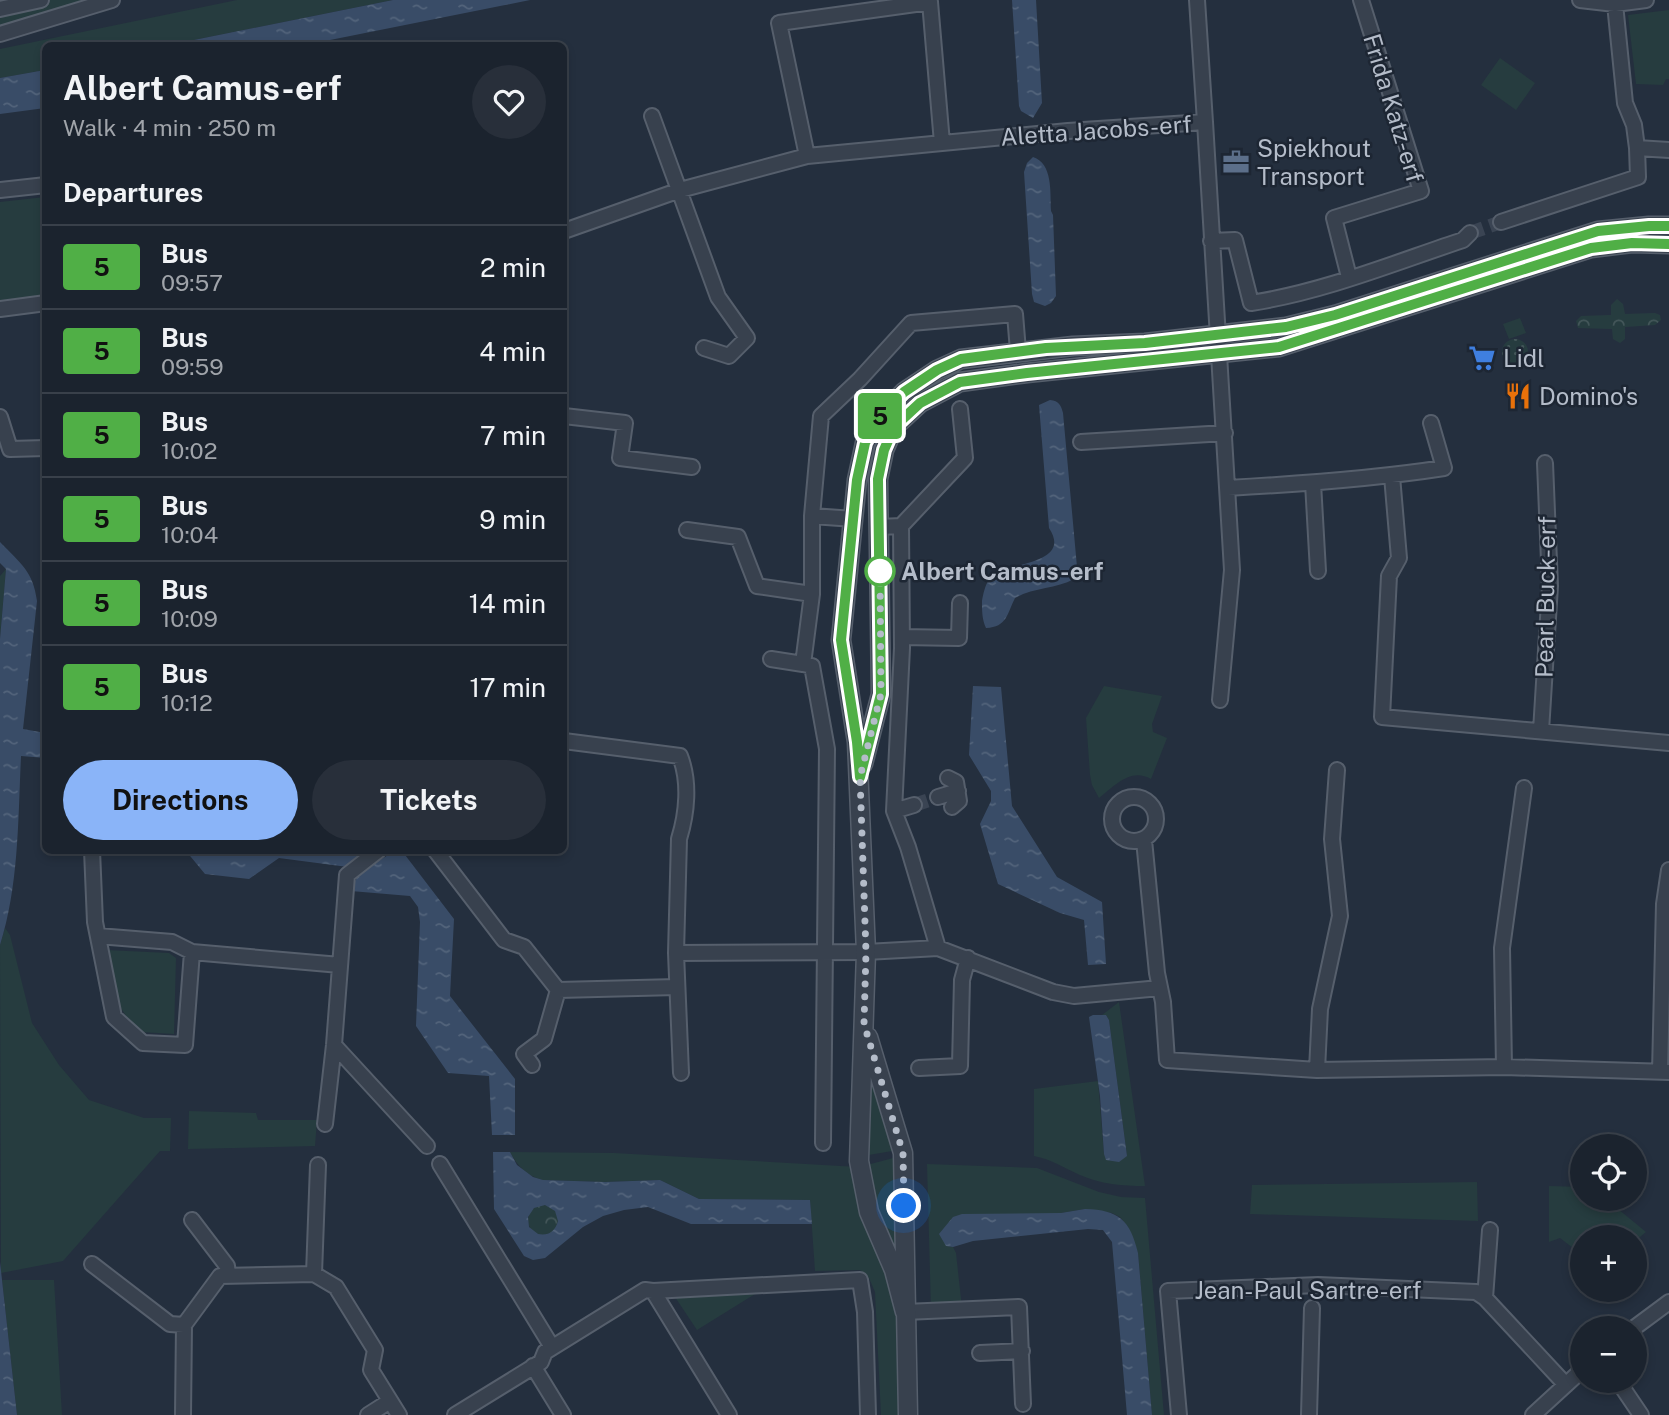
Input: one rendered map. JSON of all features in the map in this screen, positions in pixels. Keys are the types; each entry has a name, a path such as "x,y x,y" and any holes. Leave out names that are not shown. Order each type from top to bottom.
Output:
{"street":[{"path":"0,9 41,0"},
{"path":"0,34 112,0"},
{"path":"1196,0 1205,122"},
{"name":"Frida Katz-erf","path":"1349,277 1334,218 1421,191 1361,0"},
{"path":"1580,0 1615,4 1646,0"},
{"path":"807,156 779,23 930,2 942,143"},
{"path":"1502,222 1638,177 1634,125 1625,103 1615,4"},
{"path":"652,116 718,297 747,338 729,356 704,348"},
{"name":"Aletta Jacobs-erf","path":"567,230 680,190 807,156 1205,122 1232,570 1220,700"},
{"path":"1637,148 1669,150"},
{"path":"0,190 42,185"},
{"path":"905,1312 890,1258 869,1212 859,1161 866,952 860,777 841,640 857,480 865,443 878,418 904,392 937,370 961,359 1018,351 1145,343 1286,327 1335,315 1598,231 1669,226"},
{"path":"1211,241 1235,240 1251,303 1349,277 1463,240 1470,233"},
{"path":"860,777 881,694 878,479 884,450 894,427 920,403 960,382 1264,349 1297,342 1591,248 1632,243 1669,244"},
{"path":"0,309 42,304"},
{"path":"803,664 812,594 812,516 821,416 860,379 911,323 1015,314 1018,351"},
{"path":"938,948 908,847 894,811 902,642 901,526 965,458 960,409"},
{"path":"567,416 625,423 620,457 692,467"},
{"path":"0,417 10,449 42,448"},
{"path":"1228,488 1392,476 1444,468 1431,423"},
{"path":"1081,442 1225,433"},
{"name":"Pearl Buck-erf","path":"1541,731 1550,586 1545,463"},
{"path":"1392,476 1399,558 1389,576 1382,716 1669,743"},
{"path":"1313,483 1318,571"},
{"path":"812,516 853,519"},
{"path":"880,527 901,526"},
{"path":"687,530 738,537 757,586 812,594"},
{"path":"902,642 959,638 960,603"},
{"path":"771,659 812,666 827,749 823,1143"},
{"path":"567,741 680,756 687,777 683,825 679,839 676,953 681,1073"},
{"path":"1317,1070 1320,1009 1340,916 1332,839 1337,771"},
{"path":"948,778 956,782 958,791 959,801 952,807"},
{"path":"1504,1067 1503,948 1524,788"},
{"path":"938,797 958,791"},
{"path":"894,811 914,805"},
{"path":"1144,840 1167,1060 1317,1070 1504,1067 1664,1072 1664,904 1669,870"},
{"path":"92,854 95,922 114,1017 143,1043 185,1045 192,952"},
{"path":"324,1124 334,1045 347,875 374,854"},
{"path":"438,854 504,940 524,947 558,990"},
{"path":"98,936 172,942 192,952 340,965"},
{"path":"676,953 866,952 938,948 1029,984 1074,996 1160,988"},
{"path":"919,1068 960,1066 962,980 968,958"},
{"path":"558,990 677,987"},
{"path":"532,1065 524,1054 544,1039 558,990"},
{"path":"864,1024 903,1153 908,1415"},
{"path":"334,1045 427,1146"},
{"path":"440,1164 552,1347"},
{"path":"314,1274 318,1165"},
{"path":"192,1220 227,1266 228,1275"},
{"path":"1490,1230 1485,1298 1566,1385"},
{"path":"92,1264 170,1325 184,1325"},
{"path":"183,1415 184,1325 220,1276 314,1274 335,1287 374,1350 371,1370 399,1415"},
{"path":"455,1415 541,1362 545,1352 552,1347 645,1290 860,1280 865,1312 868,1415"},
{"name":"Jean-Paul Sartre-erf","path":"1179,1415 1168,1292 1318,1285 1476,1292 1485,1298"},
{"path":"653,1291 729,1415"},
{"path":"1647,1318 1669,1302"},
{"path":"905,1312 1019,1307 1023,1404"},
{"name":"Jean-Paul Sartre-erf","path":"1309,1415 1312,1308"},
{"path":"980,1353 1022,1351"},
{"path":"533,1366 563,1415"},
{"path":"1533,1415 1570,1381"},
{"path":"1626,1393 1641,1415"},
{"path":"368,1415 390,1401"}],"green space":[{"path":"0,0 99,0 0,30"},
{"path":"237,0 393,0 184,42 42,42 42,71 0,78 0,49"},
{"path":"1669,10 1669,79 1666,79 1663,85 1636,84 1628,15"},
{"path":"1500,58 1535,83 1516,110 1481,85"},
{"path":"42,197 42,297 0,303 0,202"},
{"path":"1617,299 1623,304 1625,314 1655,313 1660,315 1661,320 1655,325 1625,327 1625,339 1620,343 1613,339 1612,329 1578,328 1576,321 1581,316 1611,315 1611,305"},
{"path":"1520,318 1526,333 1509,339 1503,324"},
{"path":"1515,339 1524,343 1528,352 1524,361 1515,365 1506,361 1502,352 1506,343"},
{"path":"6,569 0,638 0,576"},
{"path":"1104,686 1162,696 1152,724 1153,732 1167,738 1151,779 1137,775 1130,777 1099,798 1090,775 1086,718"},
{"path":"5,928 10,935 32,1023 59,1065 89,1100 144,1118 171,1118 170,1151 160,1151 63,1261 1,1273 0,945"},
{"path":"106,950 169,953 176,958 174,1034 141,1032 126,1016 117,1002"},
{"path":"1119,1002 1145,1186 1096,1181 1034,1156 1034,1089 1098,1081 1104,1154 1127,1156 1109,1020 1106,1015 1102,1015"},
{"path":"867,1044 898,1150 863,1156"},
{"path":"189,1111 256,1113 258,1120 317,1120 315,1146 188,1149"},
{"path":"510,1152 614,1153 858,1167 899,1320 901,1371 898,1415 881,1415 875,1292 869,1278 860,1270 815,1271 810,1200 699,1199 660,1180 542,1180 523,1170"},
{"path":"897,1157 898,1266 871,1194 867,1165"},
{"path":"927,1164 1037,1168 1099,1192 1121,1197 1145,1198 1164,1415 1152,1415 1138,1253 1128,1227 1120,1217 1112,1213 1085,1209 1061,1213 946,1246 953,1247 956,1253 962,1308 931,1310"},
{"path":"1477,1182 1478,1221 1250,1214 1252,1185"},
{"path":"1549,1186 1570,1187 1570,1211 1621,1211 1638,1225 1570,1225 1570,1246 1560,1238 1549,1242"},
{"path":"543,1205 549,1206 557,1214 557,1226 549,1234 543,1235 537,1234 529,1226 528,1220 529,1214 537,1206"},
{"path":"2,1280 54,1280 62,1415 17,1415"},
{"path":"752,1289 755,1294 697,1330 675,1297 685,1291"}],"water":[{"path":"393,0 530,0 320,42 184,42"},
{"path":"1012,0 1036,0 1042,103 1033,118 1021,111 1019,106"},
{"path":"42,71 42,108 0,114 0,78"},
{"path":"1033,157 1047,172 1053,215 1056,296 1045,306 1034,302 1032,294 1024,172"},
{"path":"1050,400 1059,404 1063,413 1077,567 1074,579 1015,598 1002,622 986,628 982,601 989,580 1008,569 1045,556 1052,549 1054,540 1049,528 1039,405"},
{"path":"0,542 25,568 35,591 37,601 23,729 42,732 42,758 21,756 14,875 0,945 0,639 6,569 0,563"},
{"path":"973,686 1001,687 1012,806 1057,877 1102,902 1106,964 1088,965 1084,920 1060,913 998,884 980,824 991,801 991,791 969,755"},
{"path":"188,854 363,854 348,867 279,858 249,879 205,874"},
{"path":"390,854 404,854 454,919 450,996 515,1079 515,1135 492,1135 489,1076 448,1073 416,1026 420,922 418,907 410,896 351,891 362,872"},
{"path":"1106,1015 1109,1020 1127,1156 1119,1162 1106,1160 1104,1154 1100,1096 1089,1017"},
{"path":"493,1152 510,1152 517,1165 533,1177 543,1180 660,1180 699,1199 810,1200 812,1224 691,1224 648,1207 624,1210 603,1216 583,1227 545,1258 533,1260 524,1256 494,1209","holes":["545,1205 555,1211 558,1221 551,1232 538,1234 529,1227 528,1217 534,1208"]},
{"path":"1085,1209 1115,1215 1127,1225 1135,1242 1152,1415 1127,1415 1112,1242 1103,1230 1088,1229 973,1241 953,1247 946,1246 939,1234 953,1217 962,1214 1061,1213"},
{"path":"0,1262 17,1415 0,1415"}],"tunnel":[{"path":"1470,233 1501,222"},
{"path":"914,805 938,797"}],"bus line":[{"name":"5","path":"1669,226 1598,231 1335,315 1286,327 1145,343 1046,348 961,359 937,370 904,392 878,418 865,443 857,480 841,640 860,777 881,694 878,479 884,450 894,427 920,403 960,382 1279,347 1591,248 1632,243 1669,244"}],"place":[{"name":"Spiekhout Transport","path":"1236,162"},
{"name":"Lidl","path":"1482,358"},
{"name":"Domino's","path":"1518,396"},
{"name":"Albert Camus-erf","path":"880,571"}],"route":[{"path":"880,571 881,694 860,777 866,952 864,1024 903,1153 904,1206"}]}
